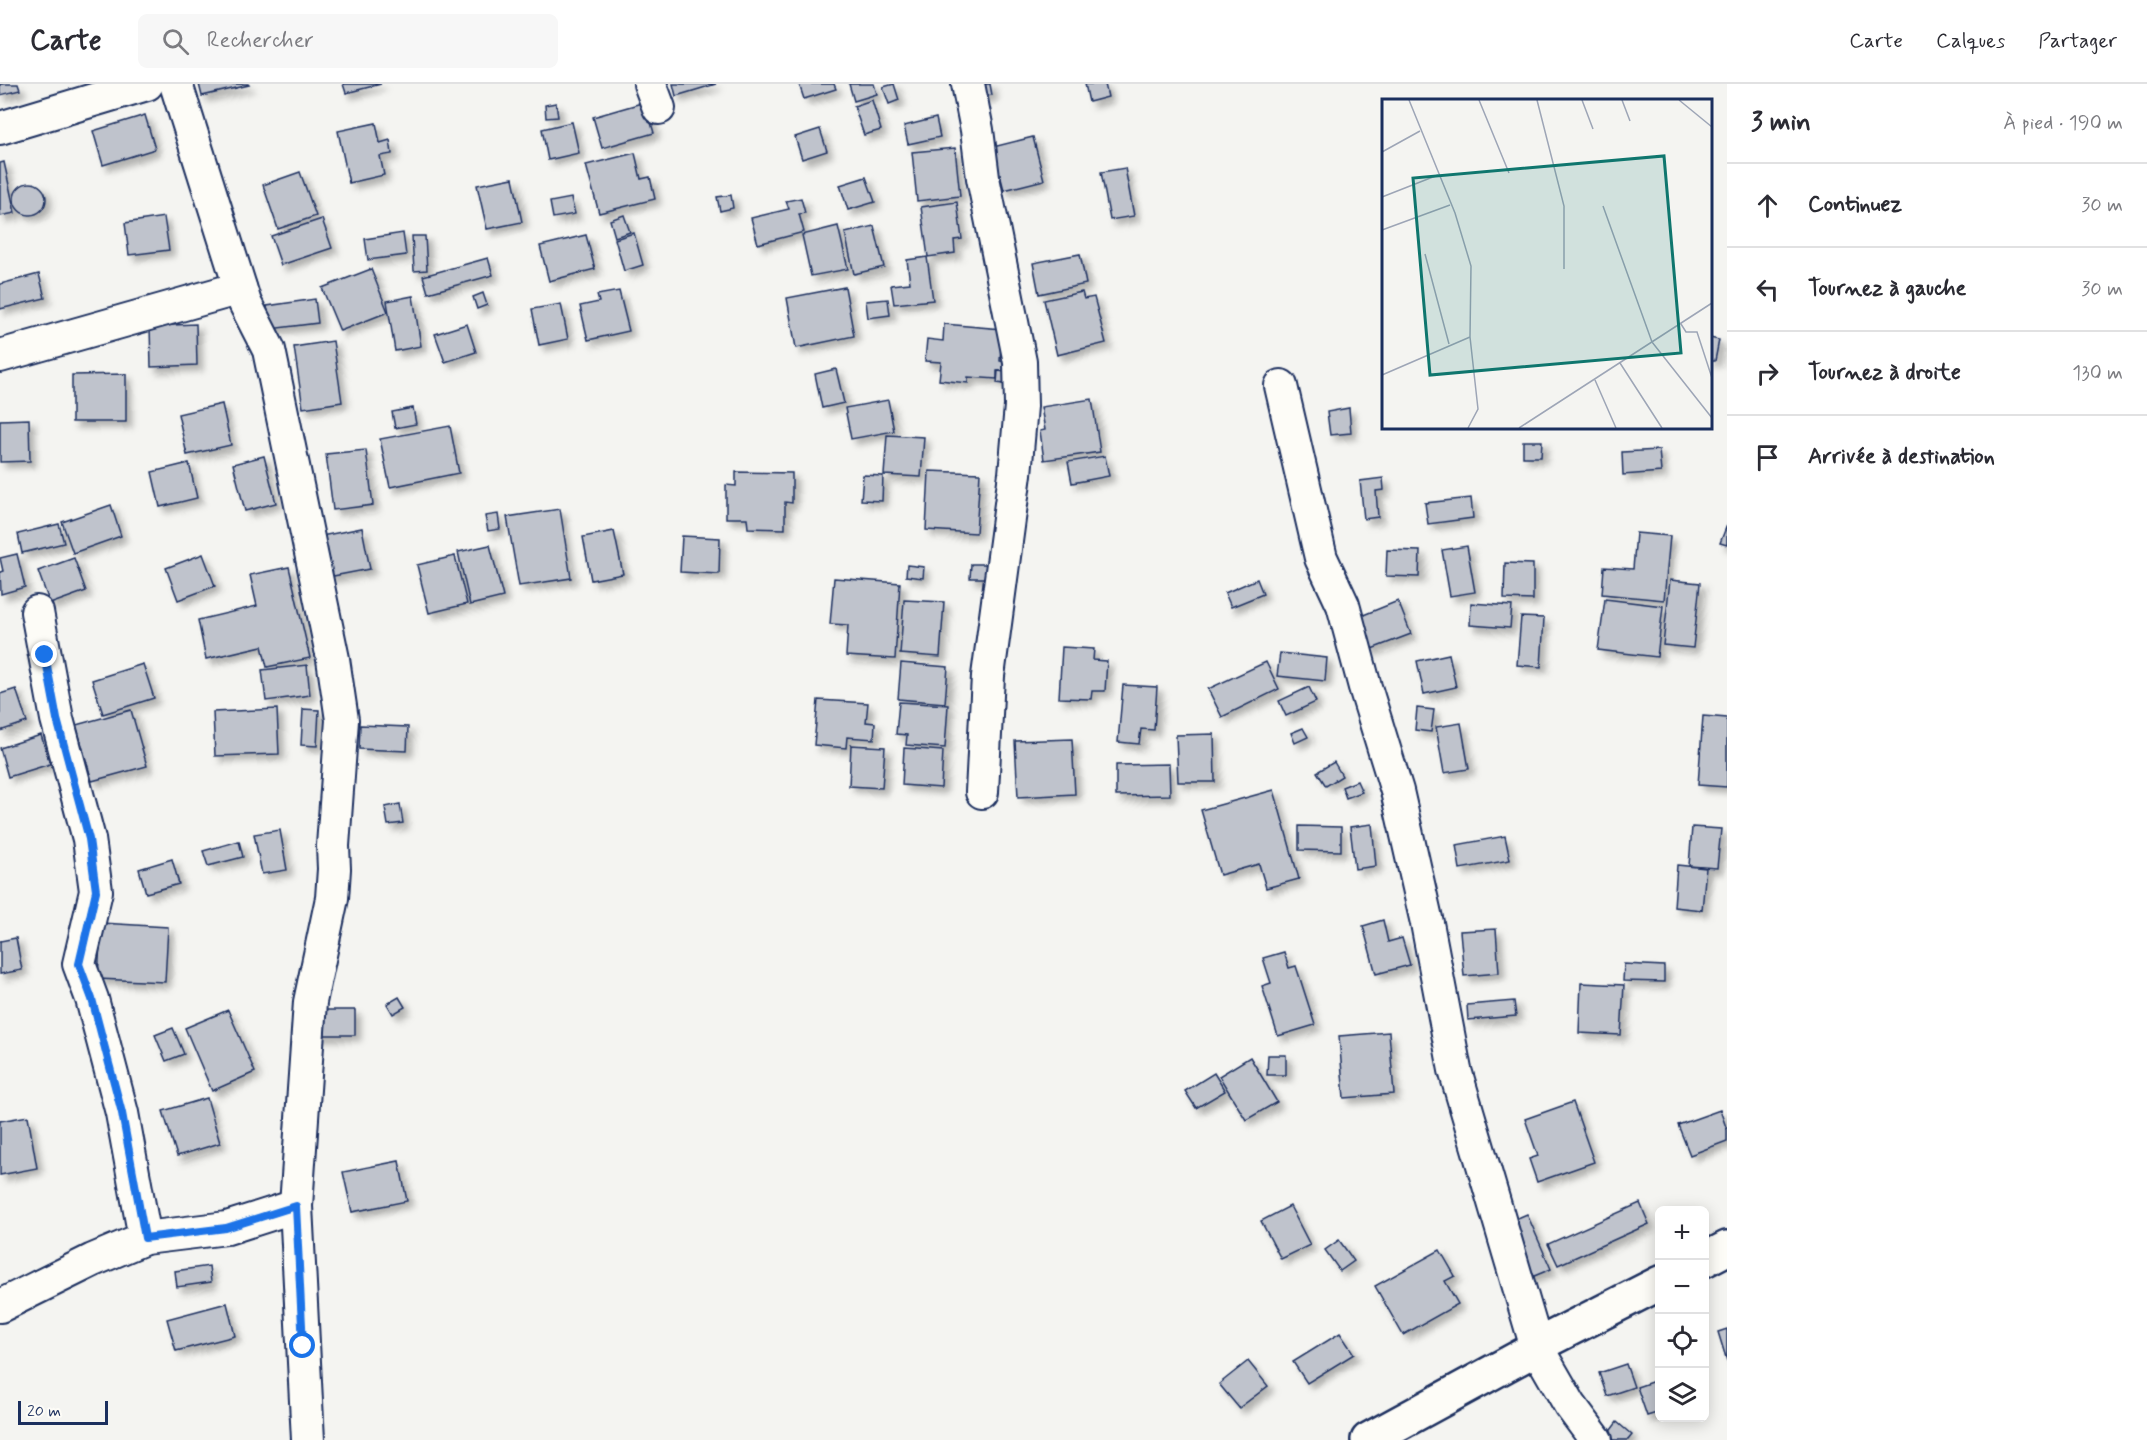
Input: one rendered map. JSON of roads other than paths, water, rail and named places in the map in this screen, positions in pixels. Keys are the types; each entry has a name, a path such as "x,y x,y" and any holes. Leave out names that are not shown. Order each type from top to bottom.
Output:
{"highway":[{"path":"1709,1257 1727,1248"},
{"path":"1368,1440 1655,1285"}],"street":[{"path":"0,128 147,84"},
{"path":"176,84 245,303 270,350 333,659 342,720 333,846 332,898 310,1002 296,1206 308,1440"},
{"path":"968,84 983,178 1020,362 1021,406 1015,474 988,676 982,792"},
{"path":"0,356 240,288"},
{"path":"1281,386 1321,558 1343,605 1397,791 1455,1070 1537,1347 1570,1405 1596,1440"},
{"path":"37,612 57,719 89,839 96,891 79,964 92,999 122,1113 145,1238"},
{"path":"0,1306 93,1260 145,1238 226,1228 296,1206"}]}
